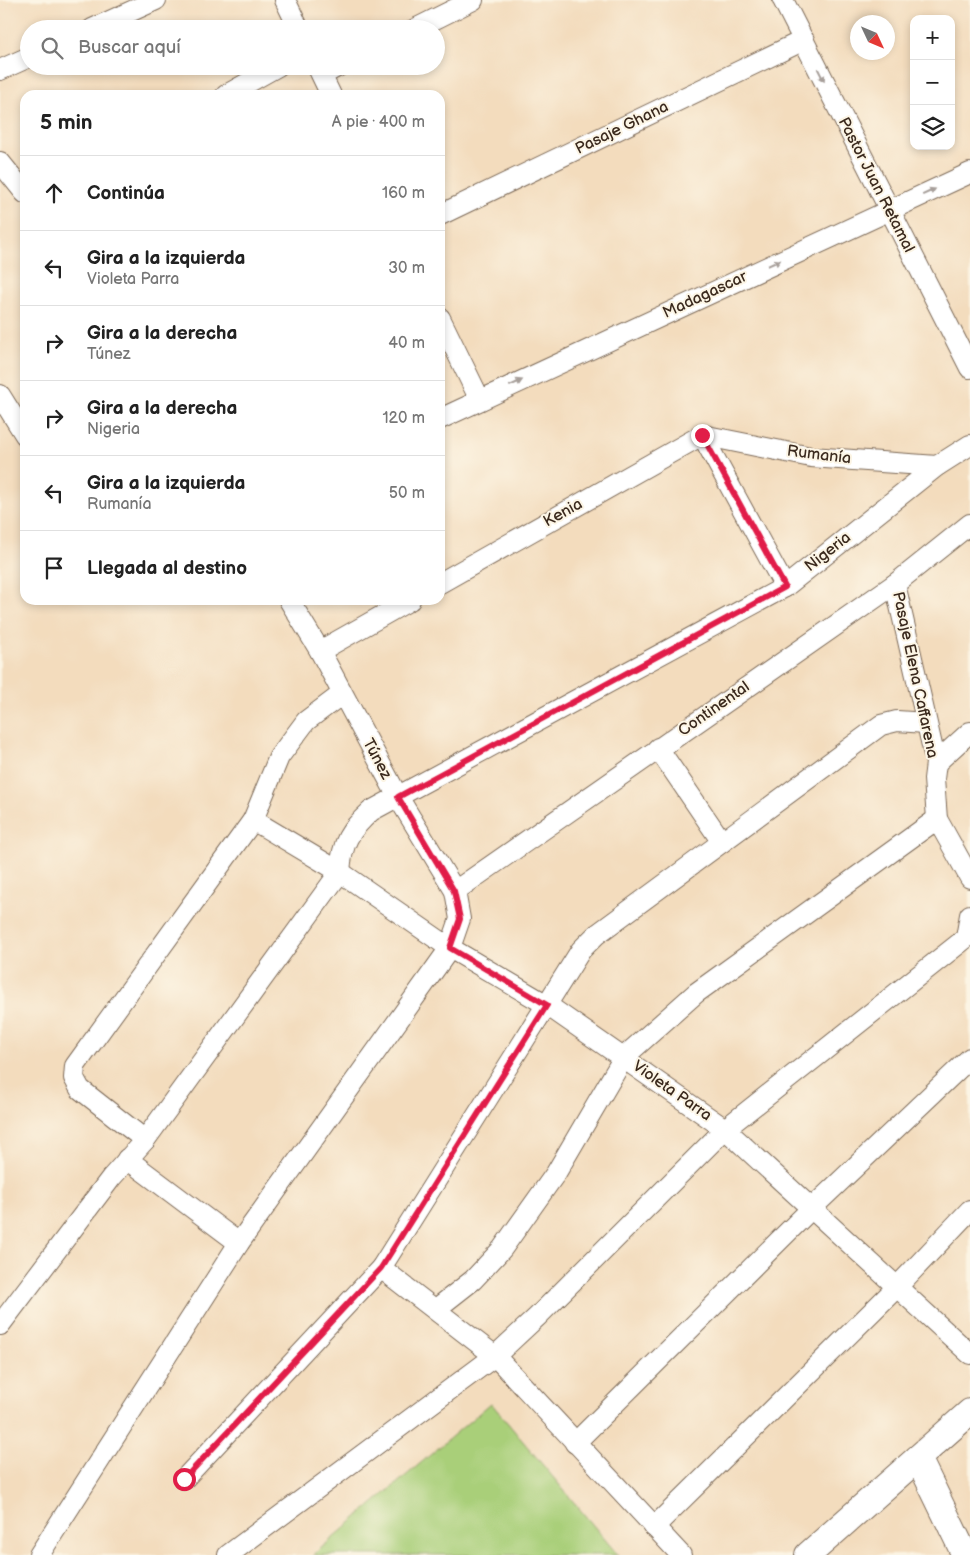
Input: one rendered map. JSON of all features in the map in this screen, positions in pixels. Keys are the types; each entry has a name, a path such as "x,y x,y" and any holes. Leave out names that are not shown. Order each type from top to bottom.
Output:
{"street":[{"path":"112,20 156,0"},
{"path":"285,0 295,20"},
{"path":"432,20 473,0"},
{"name":"Pastor Juan Retamal","path":"783,0 888,211 970,367"},
{"name":"Pasaje Ghana","path":"445,213 804,40"},
{"path":"0,70 20,61"},
{"path":"235,90 262,75"},
{"path":"327,75 330,90"},
{"path":"0,162 20,187"},
{"name":"Madagascar","path":"445,417 970,173"},
{"path":"445,328 480,400"},
{"path":"0,395 20,427"},
{"path":"694,439 785,587"},
{"name":"Rumanía","path":"694,439 811,457 937,466"},
{"name":"Kenia","path":"445,580 694,439"},
{"name":"Nigeria","path":"340,872 341,851 352,828 371,811 785,587 937,466 970,445"},
{"name":"Continental","path":"454,891 895,584 970,524"},
{"name":"Pasaje Elena Caffarena","path":"895,584 936,763 934,778 936,819 970,878"},
{"name":"Túnez","path":"39,1555 239,1243 450,948 460,919 454,891 398,797 320,651 292,605"},
{"path":"320,651 401,605"},
{"path":"145,1140 80,1090 74,1078 75,1066 253,820 279,757 306,721 342,694"},
{"path":"184,1479 381,1268 581,950 596,935 881,725 897,720 926,722"},
{"path":"936,763 970,732"},
{"path":"658,748 722,842"},
{"path":"436,1309 473,1280 502,1249 556,1173 624,1057 696,993 936,819"},
{"name":"Violeta Parra","path":"253,820 340,872 450,948 547,1005 725,1129 970,1354"},
{"path":"0,1325 127,1159 145,1140 340,872"},
{"path":"228,1555 495,1356 537,1317 725,1129 968,944 970,915"},
{"path":"575,1443 812,1208 970,1058"},
{"path":"127,1159 239,1243"},
{"path":"654,1527 896,1288 970,1210"},
{"path":"381,1268 495,1356 681,1555"},
{"path":"808,1555 970,1412"},
{"path":"918,1458 965,1555"}],"green space":[{"path":"491,1403 618,1555 313,1555"}],"route":[{"path":"184,1479 381,1268 547,1005 450,948 460,919 454,891 398,797 785,587 702,435"}]}
